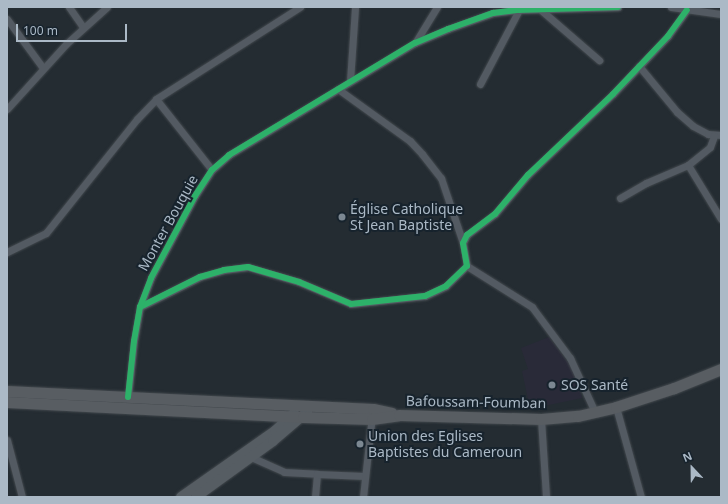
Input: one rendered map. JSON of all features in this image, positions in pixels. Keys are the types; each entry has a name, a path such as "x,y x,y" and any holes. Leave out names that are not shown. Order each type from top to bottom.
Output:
{"highway":[{"name":"Bafoussam-Foumban","path":"372,414 541,419 595,412 616,407 721,369"},
{"path":"7,391 129,402"},
{"path":"7,402 129,402 306,406 372,414"},
{"path":"155,403 291,417 372,414"}],"main road":[{"path":"181,497 306,406"},
{"path":"196,497 303,417 306,406"}],"street":[{"path":"69,7 83,27"},
{"path":"7,109 43,68 83,27 107,7"},
{"path":"7,252 46,232 137,119 156,99 300,7"},
{"path":"350,81 356,7"},
{"path":"415,44 437,7"},
{"name":"Monter Bouquie","path":"129,402 134,341 140,307 151,278 171,237 212,170 229,155 350,81 415,44 493,13 519,10 618,7"},
{"path":"671,7 721,14"},
{"path":"480,84 519,10"},
{"path":"541,10 599,60"},
{"path":"463,243 467,235 495,214 528,175 668,36 687,10"},
{"path":"7,19 43,68"},
{"path":"620,198 646,183 688,165 710,147 718,136 693,126 676,112 639,66"},
{"path":"338,89 410,141 422,154 441,178 463,243 467,266 532,307 570,358 595,412"},
{"path":"156,99 212,170"},
{"path":"688,165 721,219"},
{"path":"140,307 180,285 224,270 248,267 268,272 341,301 363,304 425,296 446,286 467,266"},
{"path":"616,407 641,497"},
{"path":"363,497 372,414"},
{"path":"541,419 546,497"},
{"path":"7,440 22,497"},
{"path":"251,457 284,472 365,476"},
{"path":"315,497 318,474"}],"shaded area":[{"name":"SOS Santé","path":"549,337 576,373 582,398 530,409 522,371 528,369 521,348"}],"cycle path":[{"path":"128,397 134,341 140,307 151,278 195,196 212,170 229,155 415,43 448,29 493,13 519,10 618,7"},
{"path":"140,307 200,277 224,270 248,267 299,282 351,304 425,296 446,286 467,266 463,243 467,235 495,214 528,175 613,94 668,36 687,10"}],"place":[{"name":"Église Catholique St Jean Baptiste","path":"342,217"},
{"name":"SOS Santé","path":"552,385"},
{"name":"Union des Eglises Baptistes du Cameroun","path":"360,444"}]}
